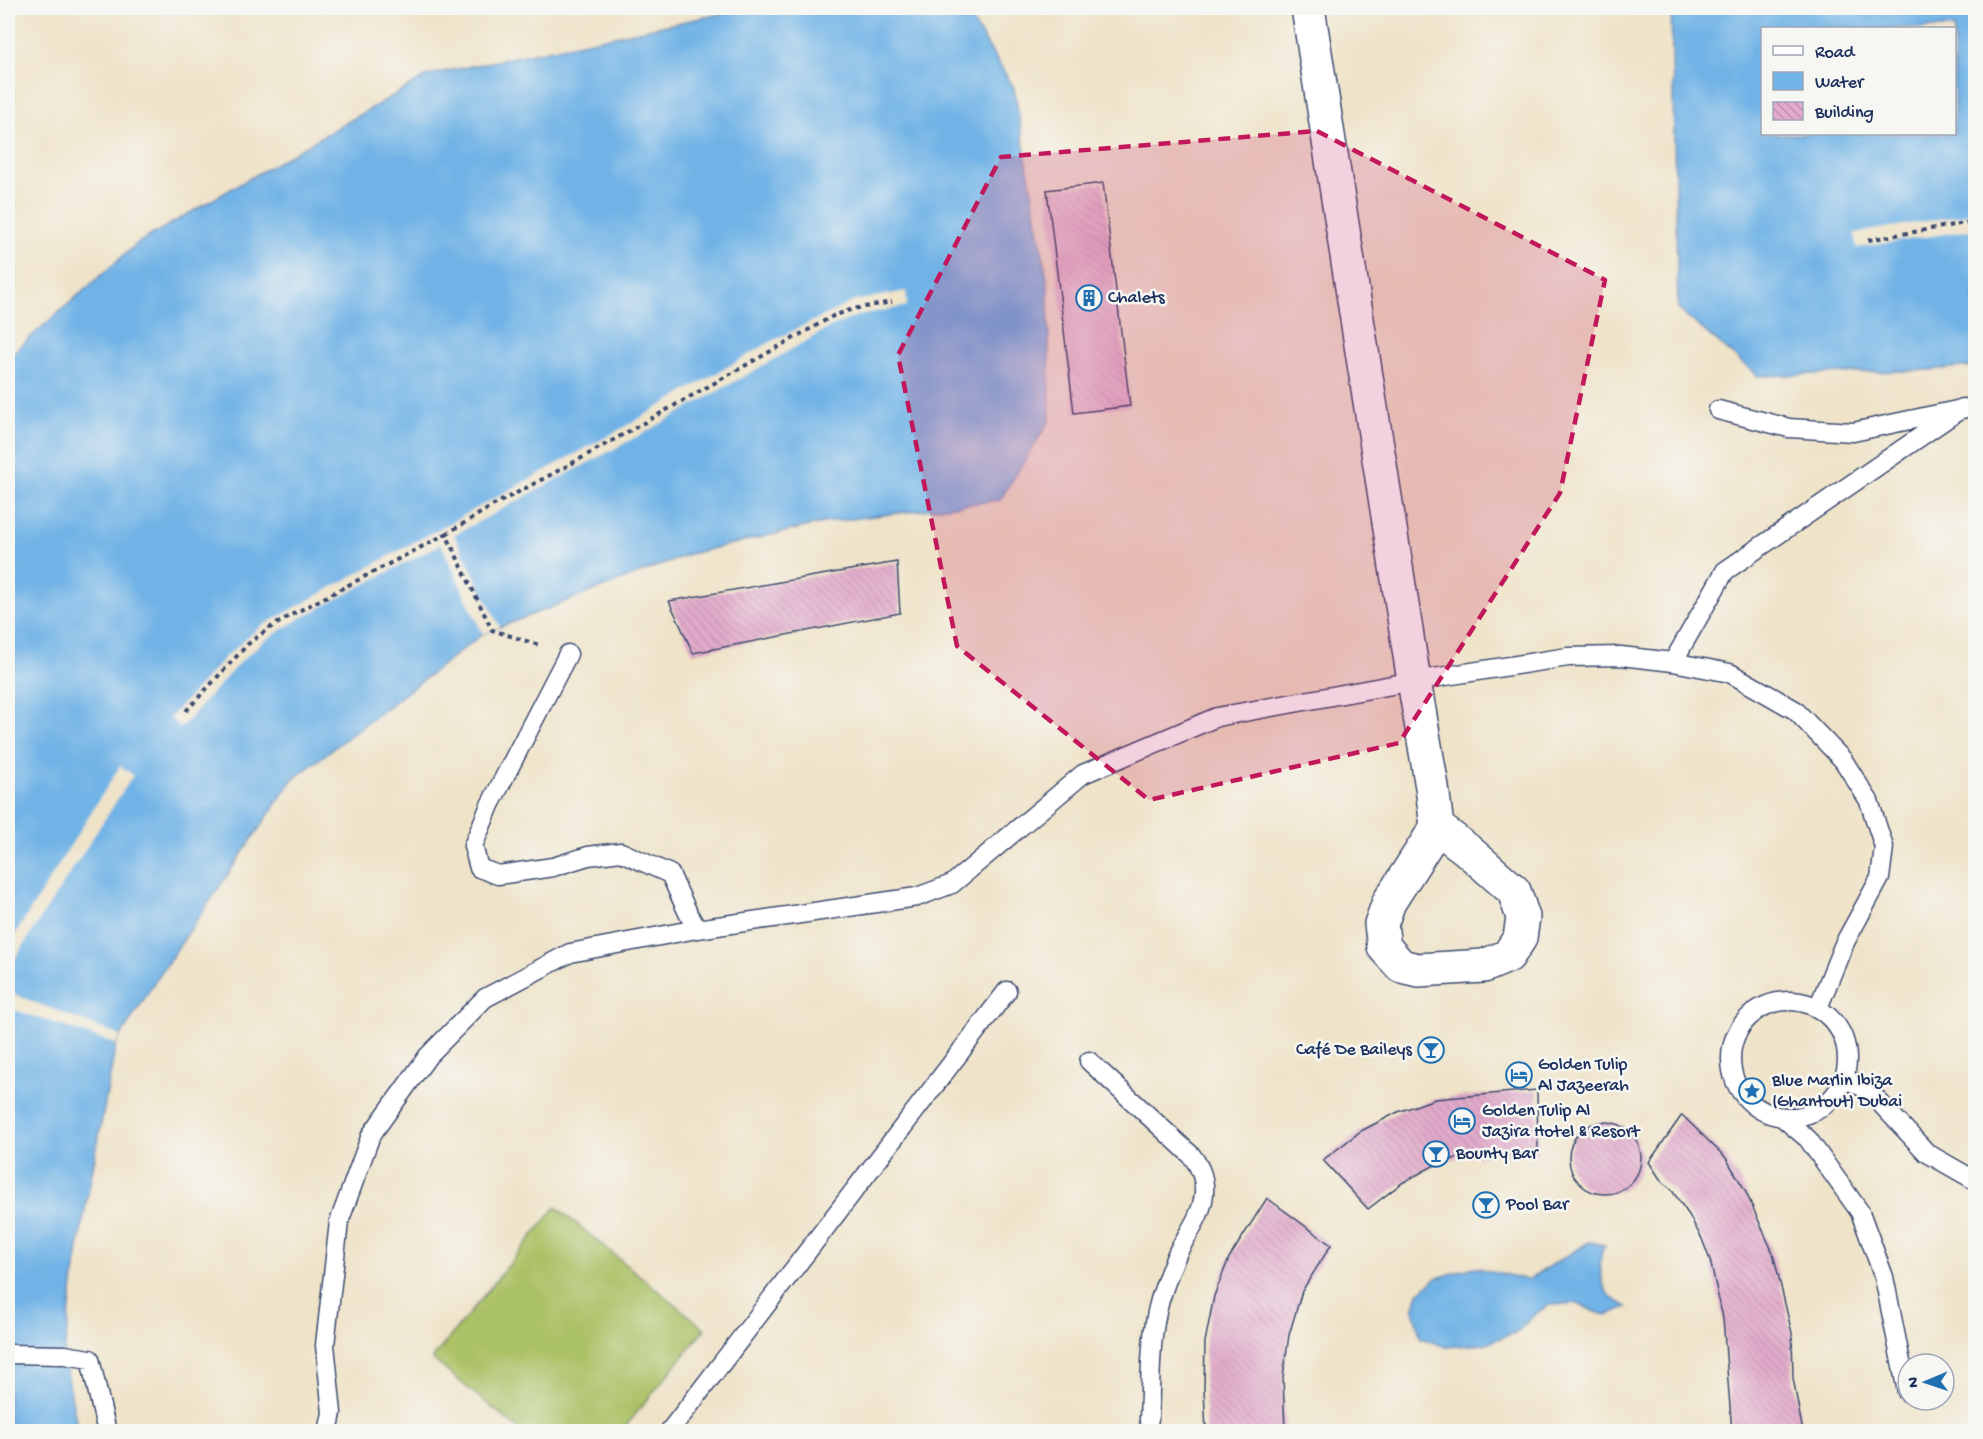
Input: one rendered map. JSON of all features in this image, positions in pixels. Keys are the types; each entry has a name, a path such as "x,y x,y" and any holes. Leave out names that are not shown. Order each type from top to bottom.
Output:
{"street":[{"path":"1308,8 1437,827 1389,902 1381,924 1384,947 1401,966 1418,970 1484,966 1509,956 1520,938 1523,917 1514,891 1437,827"}],"lane":[{"path":"1673,662 1725,571 1969,407"},
{"path":"1718,410 1789,428 1852,432 1969,407"},
{"path":"568,654 486,815 473,846 479,868 498,875 554,867 588,856 621,852 670,874 697,929"},
{"path":"328,1431 332,1413 325,1345 339,1222 370,1135 428,1056 485,998 570,954 697,929 917,897 935,891 952,884 1083,774 1217,717 1414,681 1568,657 1621,656 1673,662 1730,674 1796,710 1843,760 1869,801 1884,847 1880,878 1844,944 1818,1008"},
{"path":"669,1431 1007,991"},
{"path":"1782,1000 1801,1001 1818,1008 1834,1021 1844,1038 1848,1058 1844,1078 1835,1095 1820,1109 1802,1116 1782,1117 1764,1112 1749,1101 1737,1086 1732,1068 1731,1049 1738,1031 1749,1016 1764,1005 1782,1000"},
{"path":"1089,1061 1191,1155 1200,1166 1203,1178 1202,1205 1177,1255 1160,1301 1152,1348 1149,1420"},
{"path":"1844,1078 1868,1090 1927,1153 1976,1181"},
{"path":"1782,1117 1808,1139 1860,1212 1884,1277 1899,1352"},
{"path":"8,1354 65,1355 90,1359 107,1431"}],"path":[{"path":"1868,240 1976,221"},
{"path":"186,711 248,644 268,629 446,534 833,316 853,309 892,302"},
{"path":"446,534 492,630 568,654"}],"highlighted area":[{"path":"1317,131 1605,280 1560,493 1399,743 1149,800 957,646 898,355 1001,157"}],"green space":[{"path":"556,1207 705,1329 622,1431 521,1431 432,1359"}],"water":[{"path":"748,8 891,8 973,22 1014,88 1048,285 1050,420 1000,500 827,522 689,554 500,627 483,634 292,780 152,986 116,1044 78,1247 65,1346 65,1363 78,1431 8,1431 8,357 139,242 429,75"},
{"path":"1671,8 1975,8 1975,366 1929,370 1758,376 1678,309"},
{"path":"1589,1242 1605,1245 1600,1263 1604,1285 1612,1298 1627,1307 1607,1315 1595,1312 1578,1303 1549,1305 1535,1314 1517,1332 1483,1344 1446,1347 1421,1338 1413,1310 1418,1293 1437,1278 1474,1267 1528,1280"}],"pier":[{"path":"1975,213 1975,229 1856,248 1855,233"},
{"path":"906,291 907,306 859,315 827,329 653,428 454,535 500,627 483,634 441,544 299,619 262,642 237,665 181,728 170,718 225,657 260,627 619,430 774,340 854,301"},
{"path":"120,766 133,775 8,969 8,946"},
{"path":"8,992 121,1036 116,1044 8,1008"}],"building":[{"name":"Chalets","path":"1103,183 1130,406 1074,413 1047,190"},
{"path":"897,562 900,613 693,653 669,601"},
{"path":"1537,1090 1538,1153 1462,1156 1433,1166 1402,1183 1368,1209 1323,1160 1361,1131 1398,1112 1435,1099"},
{"path":"1682,1115 1726,1158 1745,1190 1773,1253 1792,1333 1793,1378 1803,1432 1732,1432 1723,1318 1710,1260 1689,1215 1649,1162"},
{"path":"1605,1122 1625,1128 1635,1138 1641,1158 1635,1178 1625,1188 1605,1194 1585,1188 1575,1178 1569,1158 1575,1138 1585,1128"},
{"path":"1267,1198 1331,1245 1302,1291 1289,1335 1283,1377 1285,1432 1206,1432 1205,1342 1214,1296 1229,1258"}],"place":[{"name":"Chalets","path":"1089,298"},
{"name":"Café De Baileys","path":"1431,1050"},
{"name":"Golden Tulip Al Jazeerah","path":"1519,1075"},
{"name":"Blue Marlin Ibiza (Ghantout) Dubai","path":"1752,1091"},
{"name":"Golden Tulip Al Jazira Hotel & Resort","path":"1462,1121"},
{"name":"Bounty Bar","path":"1436,1154"},
{"name":"Pool Bar","path":"1486,1205"}]}
